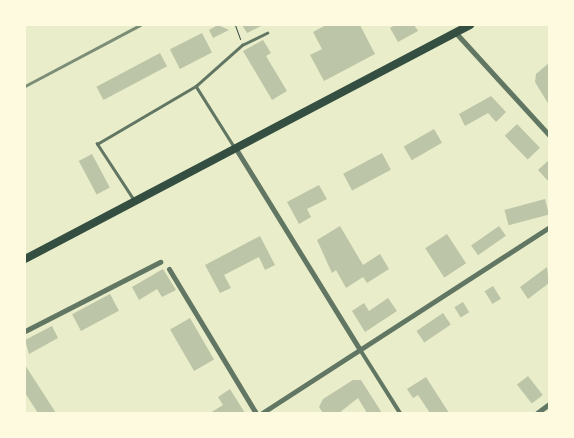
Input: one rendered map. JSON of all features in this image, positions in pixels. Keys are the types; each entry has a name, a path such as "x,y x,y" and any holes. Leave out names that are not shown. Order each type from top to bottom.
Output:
{"main road":[{"path":"25,259 470,25"}],"street":[{"path":"455,32 549,135"},
{"path":"236,148 400,413"},
{"path":"262,413 359,348 549,227"},
{"path":"25,331 160,262"},
{"path":"169,269 256,413"},
{"path":"537,413 549,404"}],"lane":[{"path":"135,202 97,144 196,86 242,45 267,32"},
{"path":"196,86 236,148"}],"path":[{"path":"235,25 242,45"}],"building":[{"path":"218,25 229,30 213,38 209,30"},
{"path":"242,25 263,25 247,33"},
{"path":"326,25 360,25 375,54 324,81 310,55 322,49 313,32"},
{"path":"395,25 414,25 418,31 398,42 390,28"},
{"path":"202,33 212,53 180,69 170,49"},
{"path":"263,40 271,53 266,56 287,91 272,100 243,51"},
{"path":"160,53 167,66 103,100 96,87"},
{"path":"549,63 549,105 535,82 536,74"},
{"path":"491,96 506,112 496,122 488,113 465,126 459,114"},
{"path":"517,124 540,148 528,160 505,136"},
{"path":"434,129 442,143 412,160 404,146"},
{"path":"382,153 391,170 352,190 343,174"},
{"path":"92,154 110,188 97,195 79,161"},
{"path":"549,160 549,182 538,170"},
{"path":"319,185 327,199 307,209 311,217 299,224 287,202"},
{"path":"545,199 549,214 509,225 504,210"},
{"path":"340,226 363,265 380,254 389,269 367,283 363,277 346,288 336,270 332,273 317,240"},
{"path":"499,226 506,236 478,255 471,246"},
{"path":"447,234 466,263 444,278 425,248"},
{"path":"260,236 275,265 265,270 259,257 224,275 231,288 220,293 205,265"},
{"path":"547,267 549,283 528,299 520,287"},
{"path":"163,269 176,290 162,297 157,289 139,300 132,287"},
{"path":"493,286 501,299 492,304 485,291"},
{"path":"110,294 119,311 81,331 72,314"},
{"path":"388,298 397,311 365,332 352,311 364,303 369,311"},
{"path":"463,302 469,312 461,317 454,307"},
{"path":"443,313 451,325 424,343 416,331"},
{"path":"190,318 214,360 194,371 170,330"},
{"path":"52,326 58,338 29,354 25,340"},
{"path":"25,365 56,413 38,413 25,393"},
{"path":"528,376 543,395 532,404 517,385"},
{"path":"426,377 449,413 430,413 418,395 413,398 407,389"},
{"path":"353,380 361,380 382,413 367,413 358,398 339,413 323,413 319,407 323,399"},
{"path":"230,389 245,413 210,413 223,405 218,397"}],"railway":[{"path":"25,86 140,25"}]}
